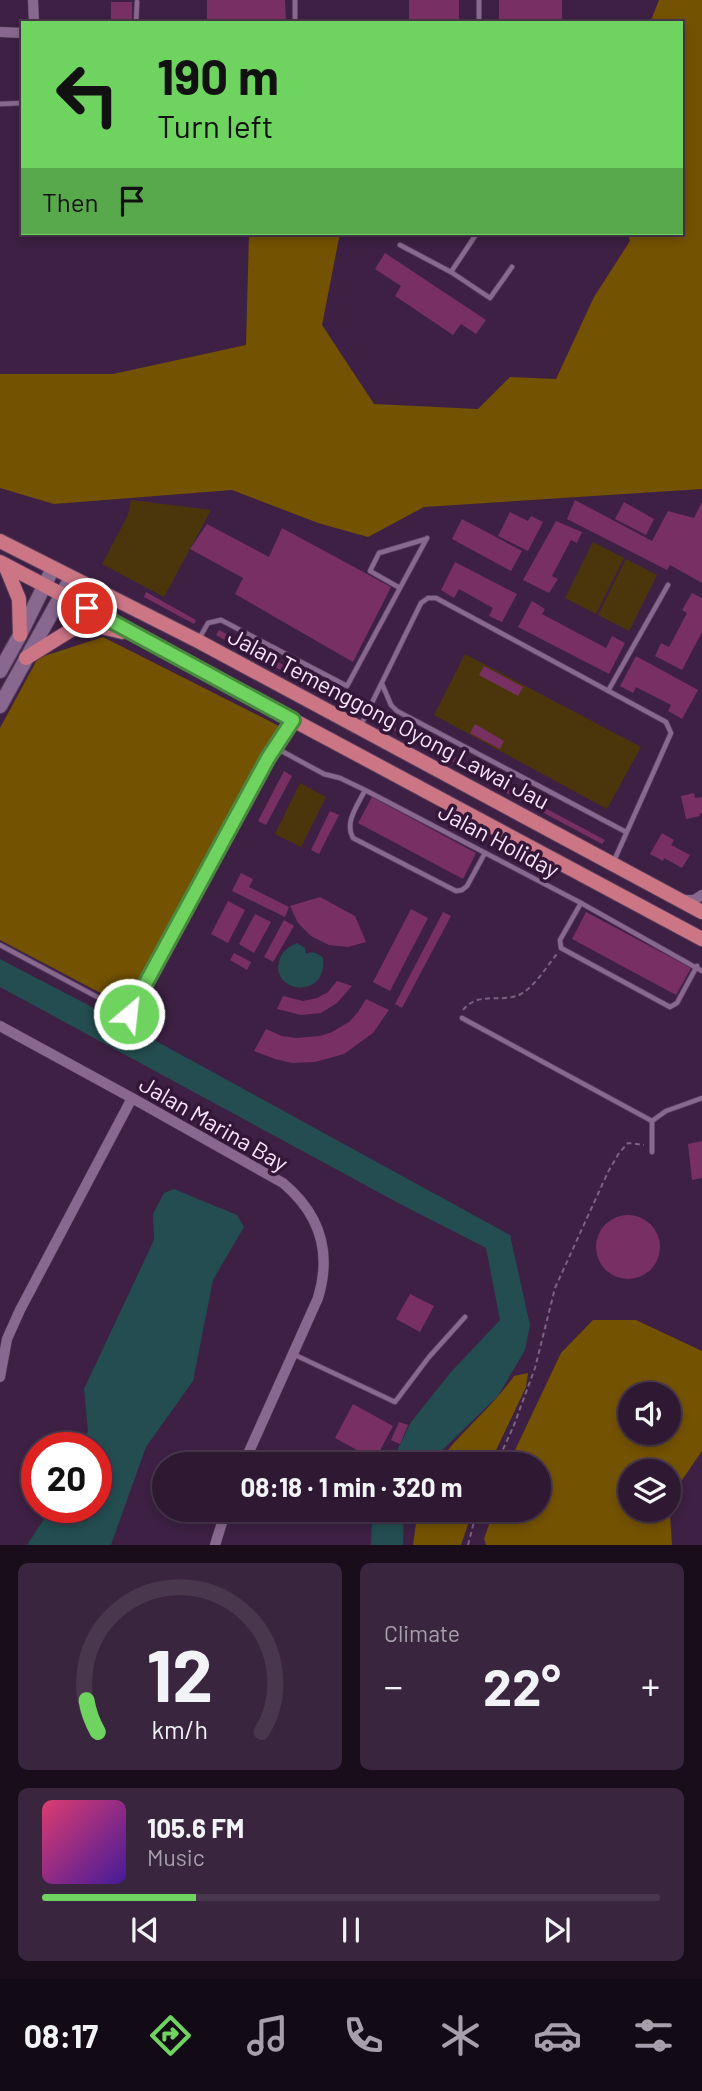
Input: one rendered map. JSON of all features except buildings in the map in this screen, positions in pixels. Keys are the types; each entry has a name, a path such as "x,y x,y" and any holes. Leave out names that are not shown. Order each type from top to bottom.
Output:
{"main road":[{"name":"Jalan Temenggong Oyong Lawai Jau","path":"0,541 198,641 702,912"},
{"name":"Jalan Temenggong Oyong Lawai Jau","path":"2,564 141,636 702,939"},
{"path":"2,564 19,599 20,635"},
{"path":"0,671 53,568"},
{"path":"0,706 71,578"},
{"path":"26,658 71,630 89,624 141,636"}],"street":[{"path":"33,0 34,21"},
{"path":"0,32 21,33"},
{"path":"680,900 694,900 702,895"},
{"name":"Jalan Marina Bay","path":"0,1026 283,1183 308,1209 318,1230 324,1257 324,1278 318,1298 249,1452"},
{"path":"0,1377 7,1339 20,1310 132,1098"},
{"path":"215,1545 222,1522"}],"lane":[{"path":"295,0 295,21"},
{"path":"479,0 479,21"},
{"path":"136,2 136,21"},
{"path":"0,104 21,103"},
{"path":"452,272 476,235"},
{"path":"400,245 452,272 490,298 512,267"},
{"path":"198,641 208,623 221,620 347,687 427,538 379,554 370,571 400,588"},
{"path":"608,691 668,585"},
{"path":"359,729 421,603 428,598 436,598 666,722 671,733 612,864"},
{"path":"381,684 391,705 397,711 626,832"},
{"path":"0,945 129,1014 231,824 293,720"},
{"name":"Jalan Holiday","path":"276,748 324,774 365,790 581,903 702,971"},
{"path":"365,790 349,824 353,838 456,891 467,886 485,853"},
{"path":"581,903 561,940 561,948 670,1007 677,1003 697,966"},
{"path":"462,1018 652,1121"},
{"path":"652,1121 666,1111 702,1098"},
{"path":"652,1121 652,1149"},
{"path":"292,1353 396,1402 429,1357 465,1317"}],"path":[{"path":"462,1018 463,1008 472,1001 486,997 520,995 531,986 561,948"},
{"path":"502,1452 534,1368 555,1288 608,1172 628,1143 652,1149"},
{"path":"468,1545 474,1522"}],"shaded area":[{"path":"659,0 702,0 702,489 424,507 368,537 318,523 232,490 54,504 0,488 0,374 113,374 246,345 249,235 340,235 322,325 374,404 478,409 510,377 556,379 594,297 630,241 628,235 683,235 683,21 651,21"},
{"path":"131,500 211,510 164,597 102,564 128,515"},
{"path":"593,542 624,558 596,614 565,598"},
{"path":"626,559 657,575 629,631 598,615"},
{"path":"103,637 279,726 125,1006 0,940 0,728 38,658"},
{"path":"465,654 641,747 607,809 434,715"},
{"path":"300,783 326,797 301,847 275,834"},
{"path":"297,943 305,948 306,954 315,953 323,958 322,972 317,981 309,986 291,985 283,980 279,972 281,955"},
{"path":"0,959 134,1029 510,1235 530,1325 525,1350 498,1396 440,1452 396,1452 411,1422 451,1372 500,1320 486,1248 0,987"},
{"path":"174,1189 237,1215 244,1227 213,1280 193,1381 146,1447 111,1545 27,1545 41,1523 112,1523 112,1432 88,1432 84,1389 154,1240 153,1214 164,1193"},
{"path":"593,1320 636,1320 702,1351 702,1451 681,1482 681,1459 618,1459 618,1522 670,1522 672,1545 486,1545 484,1539 490,1522 551,1522 551,1452 514,1452 561,1353"},
{"path":"528,1373 526,1387 495,1452 447,1452 495,1399 514,1376"},
{"path":"404,1522 403,1545 371,1545 372,1523"},
{"path":"416,1522 469,1522 461,1545 413,1545"}],"route":[{"path":"87,608 293,720 268,758 226,833 129,1014"}]}
